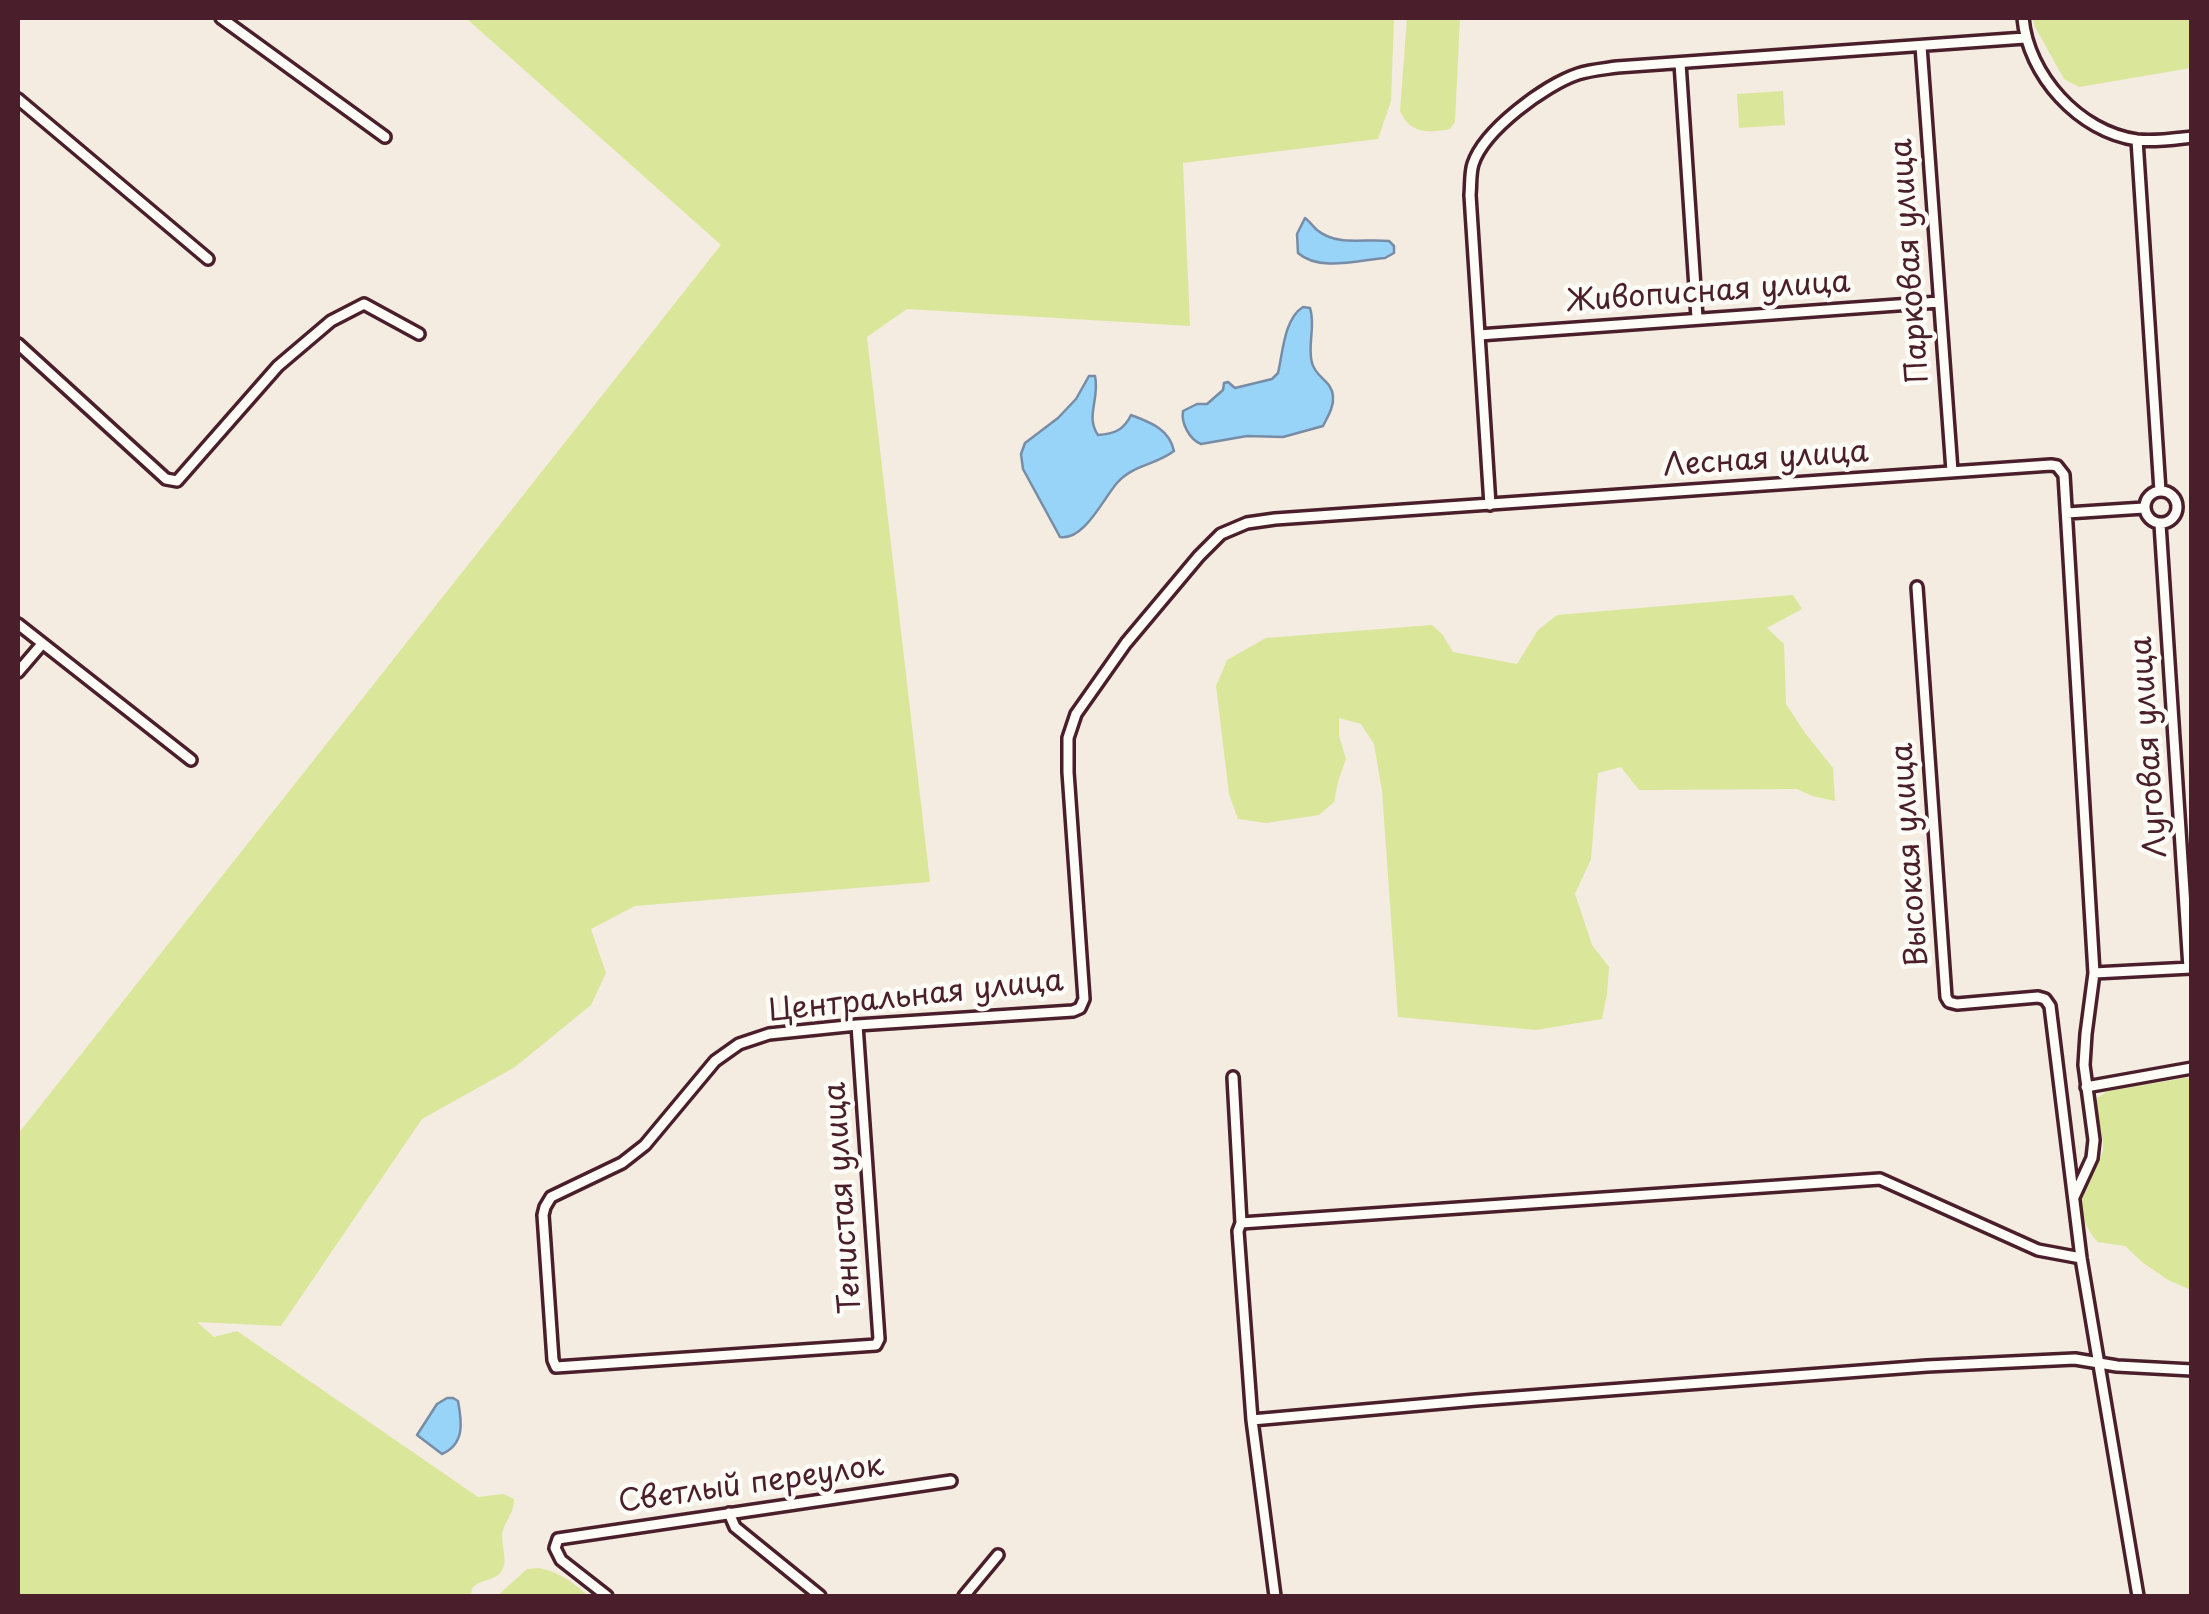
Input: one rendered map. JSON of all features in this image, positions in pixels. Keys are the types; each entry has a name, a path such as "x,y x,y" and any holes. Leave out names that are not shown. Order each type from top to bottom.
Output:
{"street":[{"path":"221,18 384,137"},
{"path":"2023,18 2025,38 2044,76 2063,101 2083,118 2110,133 2137,140 2192,137"},
{"path":"1490,505 1470,195 1472,164 1486,140 1508,119 1550,88 1579,74 1617,67 2025,38"},
{"name":"Парковая улица","path":"1921,46 1952,471"},
{"path":"1680,63 1698,318"},
{"path":"18,99 208,259"},
{"path":"2137,140 2160,491"},
{"name":"Живописная улица","path":"1479,336 1939,302"},
{"path":"18,344 166,478 178,482 278,366 331,321 364,304 419,334"},
{"name":"Лесная улица","path":"1490,505 2057,466 2064,475 2067,513"},
{"path":"2160,491 2168,492 2178,506 2169,522 2160,524 2152,522 2144,508 2146,500 2160,491"},
{"name":"Центральная улица","path":"556,1367 544,1207 552,1197 622,1164 645,1145 716,1061 738,1044 769,1034 1080,1008 1084,1000 1068,738 1076,714 1126,644 1222,534 1247,523 1275,519 1490,505"},
{"path":"2178,506 2192,505"},
{"path":"2138,1596 2074,1196 2092,1158 2094,1140 2086,1087 2086,1034 2094,973 2067,513 2144,508"},
{"name":"Луговая улица","path":"2160,524 2190,968"},
{"name":"Высокая улица","path":"1917,588 1946,997 1957,1004 2046,999 2074,1196"},
{"path":"18,624 191,760"},
{"path":"18,672 42,644"},
{"path":"2094,973 2190,968"},
{"name":"Тенистая улица","path":"556,1367 876,1345 879,1339 856,1025"},
{"path":"2086,1087 2192,1068"},
{"path":"1233,1077 1241,1223 1238,1231 1252,1420 1275,1596"},
{"path":"1241,1223 1880,1180 2038,1250 2081,1258"},
{"path":"1252,1420 1927,1366 2075,1359 2117,1366 2192,1370"},
{"name":"Светлый переулок","path":"607,1596 562,1560 556,1548 558,1539 951,1481"},
{"path":"730,1513 735,1526 820,1596"},
{"path":"964,1596 998,1555"}],"green space":[{"path":"466,18 1394,18 1391,101 1378,139 1183,163 1190,326 907,309 867,337 930,882 635,906 591,929 606,973 591,1005 515,1067 422,1119 281,1326 197,1322 214,1337 237,1331 478,1497 503,1494 514,1499 503,1530 505,1562 501,1572 472,1588 471,1596 18,1596 18,1134 721,245"},
{"path":"1407,18 1460,18 1455,122 1450,129 1414,128 1400,111"},
{"path":"2033,18 2191,18 2191,68 2079,87 2064,79"},
{"path":"1783,91 1785,125 1739,128 1737,94"},
{"path":"1793,595 1802,609 1767,628 1784,644 1786,704 1833,768 1835,801 1797,789 1639,790 1621,767 1598,773 1591,859 1575,894 1592,945 1609,967 1602,1019 1536,1030 1398,1017 1382,791 1374,744 1361,724 1339,718 1339,736 1346,759 1334,802 1319,815 1266,823 1238,819 1229,794 1216,686 1227,660 1266,638 1432,625 1453,652 1517,664 1538,630 1557,615"},
{"path":"2191,1077 2191,1290 2168,1280 2125,1246 2098,1242 2084,1219 2081,1193 2103,1151 2102,1133 2093,1110 2097,1098 2108,1091"},
{"path":"539,1568 565,1578 588,1596 497,1596 527,1569"}],"water":[{"path":"1305,218 1317,230 1334,238 1389,241 1394,253 1385,258 1340,263 1307,259 1298,253 1297,234"},
{"path":"1303,307 1310,308 1312,315 1312,363 1333,396 1323,426 1283,437 1247,436 1197,442 1187,430 1183,411 1207,404 1223,390 1224,383 1235,388 1272,379 1278,373 1288,328"},
{"path":"1089,376 1095,376 1093,421 1098,435 1118,430 1131,415 1163,431 1174,451 1123,477 1085,526 1060,537 1023,469 1021,454 1025,443 1076,399"},
{"path":"447,1398 458,1401 460,1432 455,1444 442,1454 417,1435 437,1404"}]}
